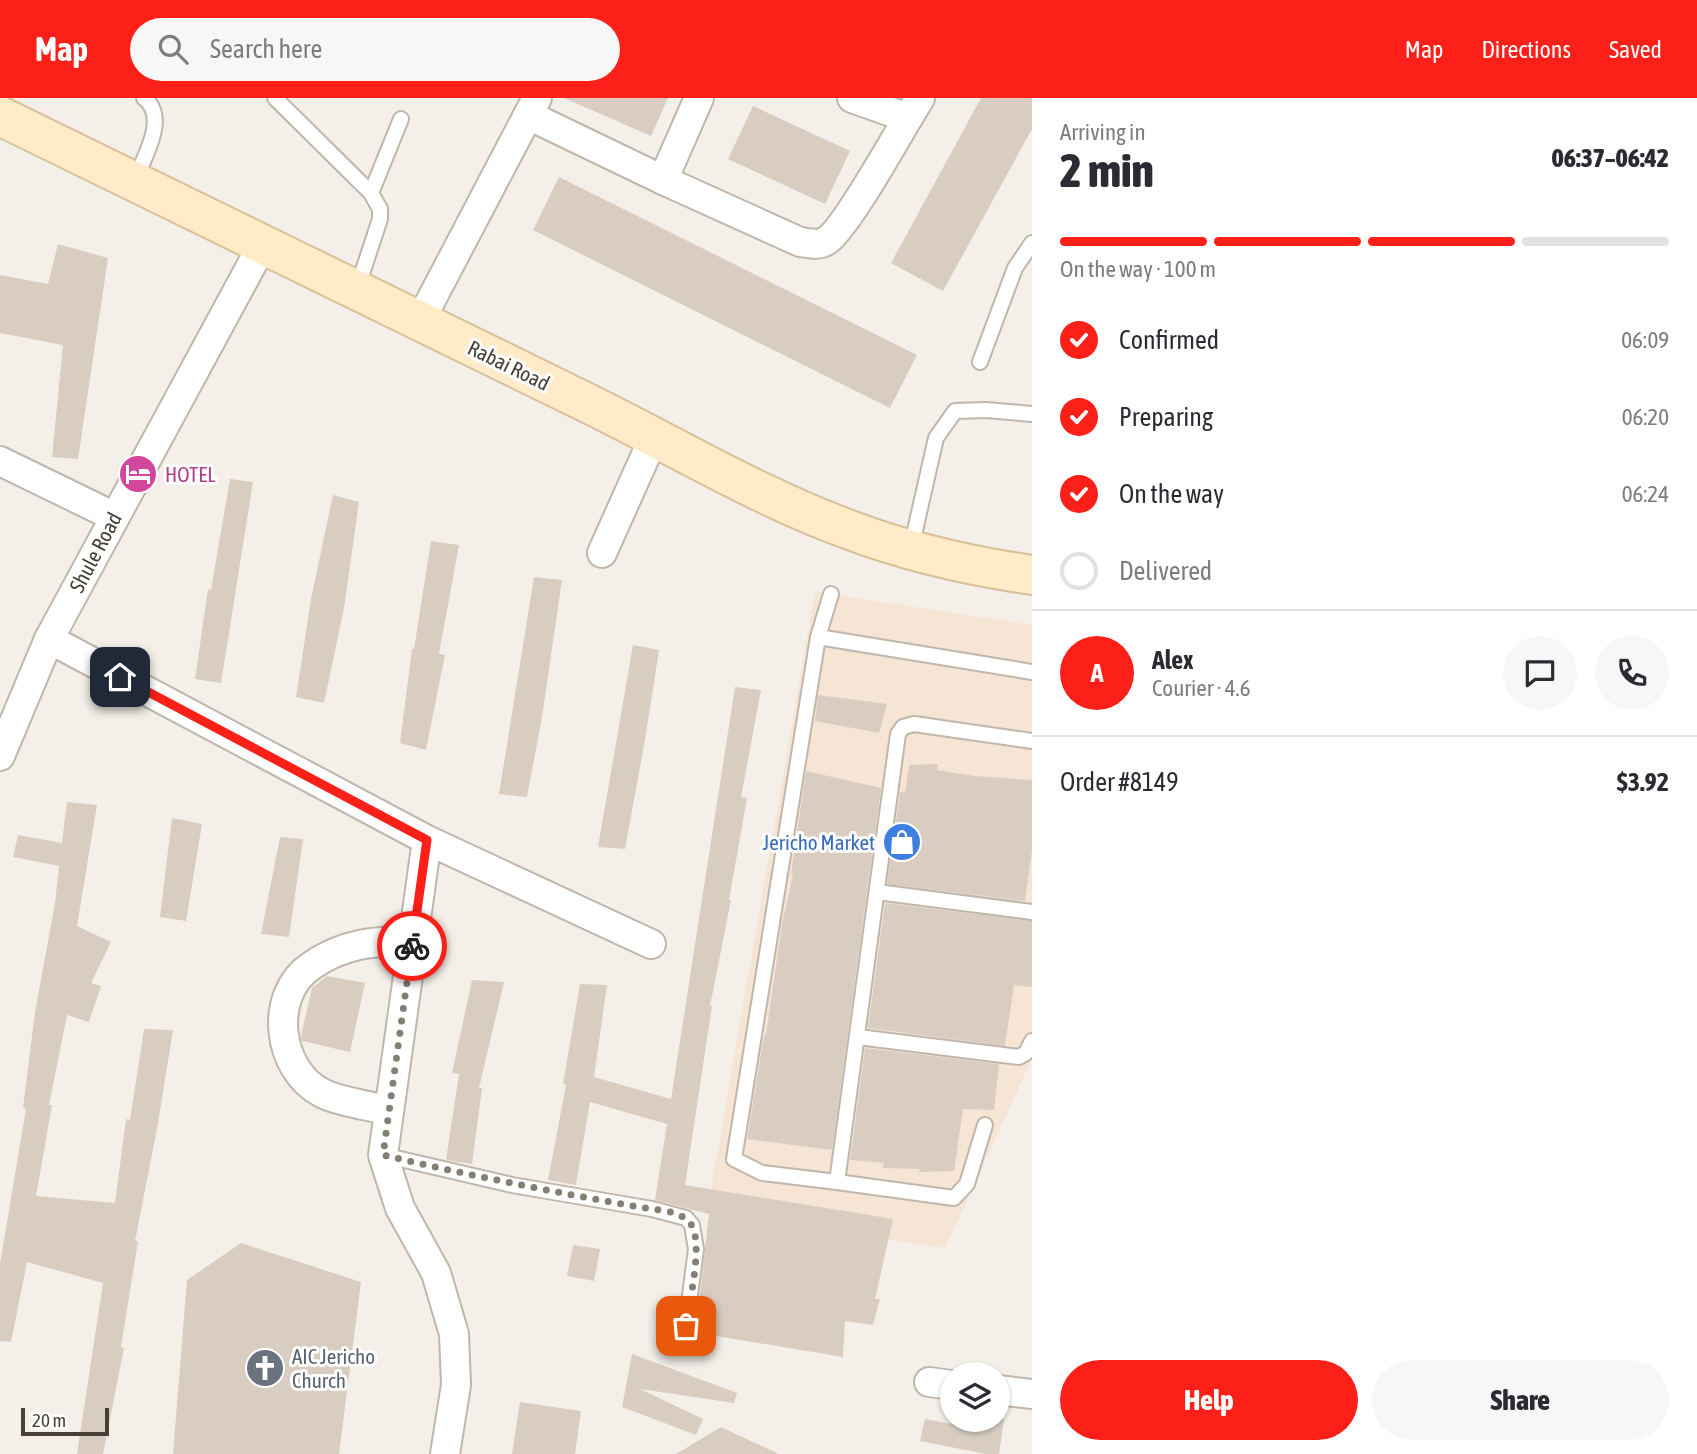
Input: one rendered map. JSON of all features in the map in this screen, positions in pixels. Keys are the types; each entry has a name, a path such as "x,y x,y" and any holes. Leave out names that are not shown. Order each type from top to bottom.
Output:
{"main road":[{"name":"Rabai Road","path":"0,116 782,501 850,531 980,568 1032,575"}],"street":[{"path":"663,180 699,98"},
{"path":"420,321 533,106 663,180 800,242 824,243 841,227 914,108 852,98"},
{"name":"Shule Road","path":"0,756 49,639 113,516 263,244"},
{"path":"603,553 654,437"},
{"path":"0,461 113,516"},
{"path":"49,639 427,840 651,944"},
{"path":"427,840 383,1155 400,1208 436,1273 454,1334 456,1385 445,1454"},
{"path":"389,1111 322,1093 301,1076 287,1054 283,1035 284,1017 296,980 309,967 336,951 376,941 413,941"},
{"path":"1010,1391 1032,1394"}],"lane":[{"path":"135,182 156,122 152,106 144,98"},
{"path":"275,98 370,193 380,209 380,219 357,290"},
{"path":"370,193 401,119"},
{"path":"980,362 1015,268 1032,243"},
{"path":"911,549 936,438 956,411 986,410 1032,414"},
{"path":"831,594 818,637 734,1158 762,1173 954,1198 967,1184 985,1125"},
{"path":"818,637 1032,671"},
{"path":"837,1182 898,734 903,727 914,724 1032,741"},
{"path":"877,892 1032,912"},
{"path":"858,1037 1019,1057 1026,1053 1032,1041"},
{"path":"383,1155 512,1185 652,1209 686,1218 692,1225 696,1249 686,1326"}],"shaded area":[{"name":"Jericho Market","path":"815,592 1032,625 1032,1059 945,1248 707,1212"}],"building":[{"path":"564,98 668,98 651,136"},
{"path":"981,98 1032,98 1032,129 943,291 891,263"},
{"path":"753,106 850,151 825,204 728,159"},
{"path":"559,177 917,355 890,408 533,230"},
{"path":"58,244 108,258 78,459 52,457 63,345 0,333 0,275 48,284"},
{"path":"230,479 253,482 221,683 195,679 208,589 211,590"},
{"path":"333,495 359,502 344,608 324,703 296,697 311,599"},
{"path":"431,541 459,545 439,654 445,655 426,750 400,743 412,649"},
{"path":"534,577 562,580 527,797 499,794"},
{"path":"633,645 659,650 645,740 625,849 598,847"},
{"path":"735,687 761,690 741,797 747,798 731,900 710,1006 685,1185 893,1219 875,1299 880,1299 873,1325 845,1321 843,1357 698,1333 703,1304 699,1303 709,1214 655,1200 667,1124 590,1102 576,1185 548,1180 566,1085 563,1084 580,984 607,985 594,1077 671,1099"},
{"path":"818,695 887,704 879,733 815,721"},
{"path":"938,764 937,770 1032,780 1032,851 1025,901 887,884 900,792 905,793 909,765"},
{"path":"806,771 881,788 832,1150 747,1139 782,924 793,874"},
{"path":"67,802 97,805 77,926 111,942 91,983 101,986 89,1022 67,1015 49,1105 52,1105 36,1196 115,1203 126,1119 130,1120 144,1029 173,1030 135,1241 138,1241 121,1347 124,1348 103,1454 77,1454 103,1283 27,1262 11,1342 0,1341 0,1264 26,1109 23,1108 35,1012 59,866 13,857 18,835 62,843"},
{"path":"172,818 202,824 186,921 160,917"},
{"path":"280,837 303,839 289,937 261,934"},
{"path":"885,903 1032,921 1032,987 1014,985 1005,1046 868,1028"},
{"path":"327,976 365,983 350,1052 302,1041 312,988"},
{"path":"472,980 504,982 479,1088 482,1088 472,1164 446,1160 459,1074 452,1073"},
{"path":"865,1048 999,1064 994,1110 963,1109 954,1171 919,1172 920,1169 883,1168 884,1163 850,1160"},
{"name":"AIC Jericho Church","path":"241,1243 361,1282 339,1454 173,1454 187,1280"},
{"path":"573,1245 600,1249 594,1281 567,1276"},
{"path":"632,1354 737,1393 734,1403 640,1389 703,1419 696,1435 622,1407"},
{"path":"520,1402 581,1411 575,1454 512,1454"},
{"path":"925,1419 940,1422 940,1432 1002,1432 999,1454 986,1454 920,1441"},
{"path":"721,1427 779,1454 676,1454"}],"way so far":[{"path":"412,946 383,1155 512,1185 652,1209 686,1218 692,1225 696,1249 686,1326"}],"place":[{"name":"HOTEL","path":"138,474"},
{"name":"Jericho Market","path":"902,842"},
{"name":"AIC Jericho Church","path":"265,1368"}],"route":[{"path":"120,677 427,840 412,946"}]}
